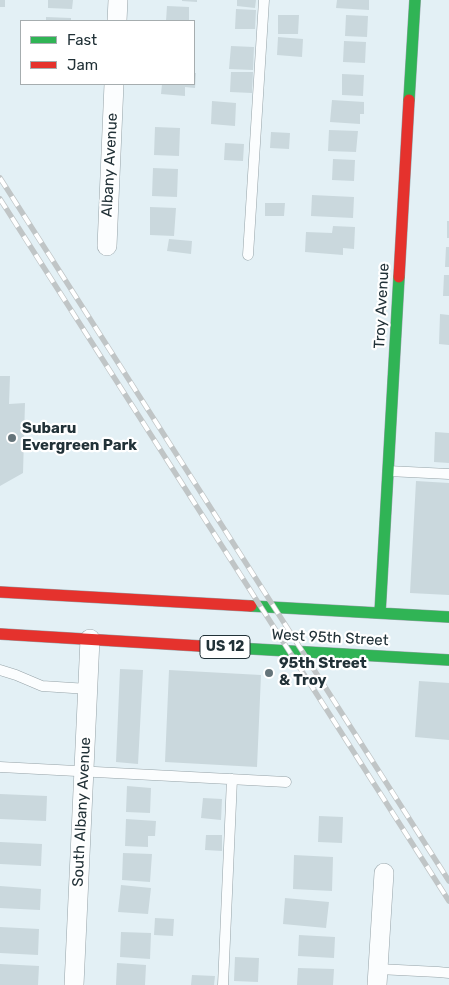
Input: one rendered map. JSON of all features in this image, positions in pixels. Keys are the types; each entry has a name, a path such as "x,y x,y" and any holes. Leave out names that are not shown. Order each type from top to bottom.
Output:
{"main road":[{"name":"Troy Avenue","path":"380,613 415,0"},
{"name":"West 95th Street","path":"0,592 449,617"},
{"name":"West 95th Street","path":"0,634 449,660"}],"street":[{"path":"117,20 118,0"},
{"name":"Albany Avenue","path":"106,246 114,85"},
{"name":"South Albany Avenue","path":"74,985 90,639"},
{"path":"378,977 384,873"}],"lane":[{"path":"248,255 264,0"},
{"path":"388,471 449,474"},
{"path":"0,670 42,686 88,689"},
{"path":"0,767 286,782"},
{"path":"222,985 232,779"},
{"path":"378,977 449,973"}],"building":[{"path":"0,0 5,0 5,7 0,7"},
{"path":"48,0 73,0 72,9 48,8"},
{"path":"197,0 197,2 182,1"},
{"path":"237,0 256,0 255,8 237,6"},
{"path":"337,0 369,0 369,10 336,8"},
{"path":"167,6 189,7 189,20 166,20"},
{"path":"236,9 256,10 255,29 235,29"},
{"path":"278,15 299,15 298,34 278,34"},
{"path":"346,15 368,16 367,37 345,36"},
{"path":"46,17 71,18 71,20 46,20"},
{"path":"278,37 303,39 302,57 277,55"},
{"path":"344,41 366,42 365,63 343,62"},
{"path":"231,46 254,47 253,70 229,69"},
{"path":"231,72 253,72 252,93 230,92"},
{"path":"196,73 195,88 185,87 185,96 161,94 162,85 195,85"},
{"path":"342,74 364,75 363,96 342,95"},
{"path":"332,100 364,102 364,114 360,114 360,124 330,122"},
{"path":"212,101 236,103 235,126 211,124"},
{"path":"155,127 180,128 179,156 154,155"},
{"path":"329,130 358,131 356,152 328,151"},
{"path":"271,132 290,133 289,149 270,148"},
{"path":"225,143 244,144 243,161 224,160"},
{"path":"333,159 355,160 354,181 332,180"},
{"path":"153,168 178,169 177,197 152,196"},
{"path":"312,195 354,197 353,218 311,216"},
{"path":"265,203 285,203 284,216 265,216"},
{"path":"150,207 176,208 174,236 150,235"},
{"path":"447,221 449,221 449,238 447,238"},
{"path":"333,226 355,227 354,249 343,248 343,255 305,252 306,232 332,233"},
{"path":"169,239 192,241 191,254 167,251"},
{"path":"446,247 449,247 449,267 445,267"},
{"path":"444,275 449,275 449,296 443,296"},
{"path":"440,314 449,315 449,345 439,344"},
{"name":"Subaru Evergreen Park","path":"0,376 10,376 9,404 25,403 23,473 0,486"},
{"path":"435,432 449,433 449,463 434,462"},
{"path":"416,481 449,483 449,595 410,593"},
{"path":"120,669 143,670 138,764 116,762"},
{"path":"169,670 261,675 257,767 165,762"},
{"path":"419,681 449,683 449,740 415,737"},
{"path":"127,786 151,788 150,813 126,812"},
{"path":"0,794 47,796 46,821 0,819"},
{"path":"203,798 222,799 221,820 201,818"},
{"path":"319,816 343,817 342,843 318,842"},
{"path":"126,819 156,821 155,836 148,836 148,847 125,846"},
{"path":"206,835 222,835 222,851 205,850"},
{"path":"0,842 42,844 41,866 0,864"},
{"path":"123,853 152,854 150,882 122,880"},
{"path":"294,855 333,857 332,891 293,889"},
{"path":"121,885 151,888 148,914 118,912"},
{"path":"0,886 41,889 40,910 0,908"},
{"path":"285,898 329,902 326,928 283,924"},
{"path":"155,918 174,919 173,936 154,935"},
{"path":"0,927 39,929 38,955 0,953"},
{"path":"121,932 151,933 150,959 120,957"},
{"path":"299,935 335,937 334,958 298,956"},
{"path":"235,957 259,958 258,982 234,981"},
{"path":"117,963 146,965 145,985 116,985"},
{"path":"0,964 39,966 38,985 0,985"},
{"path":"298,968 334,969 333,985 297,985"},
{"path":"192,975 215,976 214,985 191,985"}],"railway":[{"path":"0,178 449,881"},
{"path":"0,199 449,901"}],"traffic: fast":[{"path":"409,100 415,0"},
{"path":"380,613 399,277"},
{"path":"251,606 449,617"},
{"path":"200,646 449,660"}],"traffic: jam":[{"path":"399,277 409,100"},
{"path":"0,592 251,606"},
{"path":"0,634 200,646"}],"place":[{"name":"Subaru Evergreen Park","path":"12,438"},
{"name":"95th Street & Troy","path":"269,673"}]}
